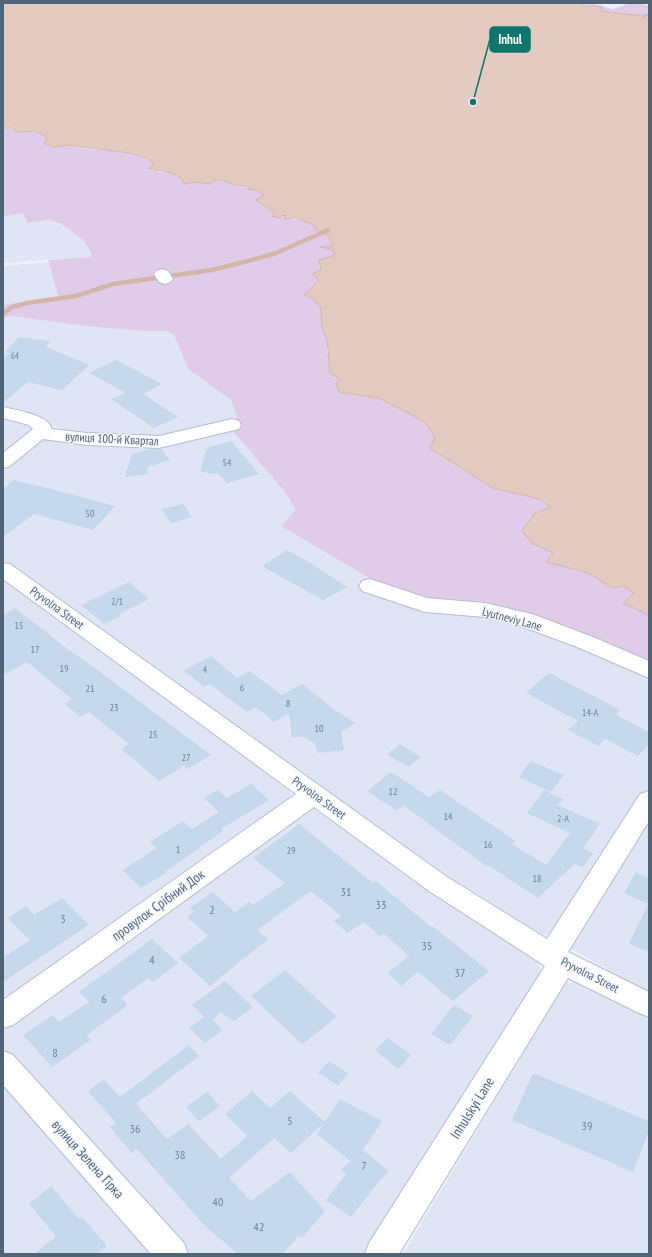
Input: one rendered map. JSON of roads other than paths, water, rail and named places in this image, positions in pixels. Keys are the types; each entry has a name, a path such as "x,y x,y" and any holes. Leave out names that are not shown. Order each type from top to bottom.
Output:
{"street":[{"path":"3,412 35,421 43,428 39,433 3,462"},
{"name":"вулиця 100-й Квартал","path":"39,433 87,439 159,442 232,425"},
{"name":"Pryvolna Street","path":"3,569 438,884 557,959 649,1005"},
{"name":"Lyutneviy Lane","path":"370,586 425,605 486,610 524,619 585,642 649,670"},
{"name":"провулок Срібний Док","path":"3,1016 314,794"},
{"name":"Inhulskyi Lane","path":"381,1254 557,959 649,800"},
{"name":"вулиця Зелена Гірка","path":"3,1064 171,1254"}],"waterway":[{"path":"3,314 12,307 27,303 76,296 113,284 212,270 248,261 276,253 328,230"}],"place":[{"name":"Inhul","path":"473,102"}]}
